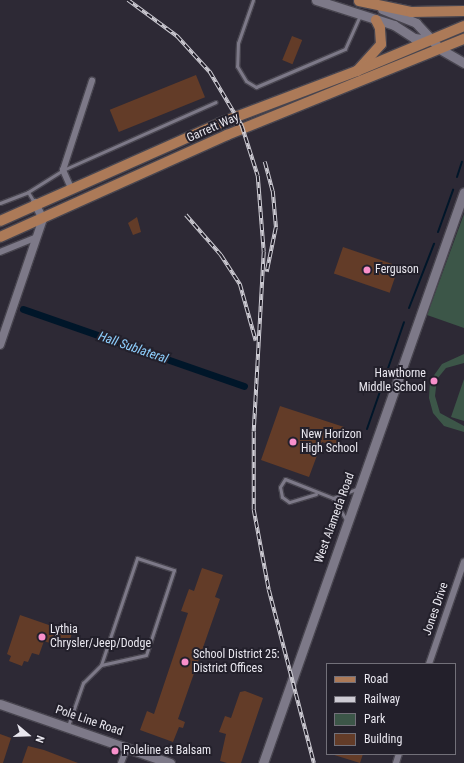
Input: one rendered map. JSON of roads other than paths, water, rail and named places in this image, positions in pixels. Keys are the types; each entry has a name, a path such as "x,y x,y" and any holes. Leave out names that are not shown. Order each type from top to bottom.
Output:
{"main road":[{"path":"316,0 405,30 414,38 431,40"},
{"path":"357,0 411,12 464,11"},
{"path":"357,0 411,20 422,27 431,40 440,49 464,63"},
{"path":"357,71 381,44 380,28 376,20"},
{"name":"Garrett Way","path":"0,221 35,203 220,123 357,71 464,26"},
{"name":"Garrett Way","path":"0,237 43,219 227,135 464,39"},
{"name":"West Alameda Road","path":"262,763 358,488 383,428 464,192"},
{"name":"Pole Line Road","path":"0,704 68,726 170,763"}],"street":[{"path":"71,188 63,170 92,81"},
{"path":"0,345 43,219 35,203"},
{"path":"0,252 37,237"},
{"name":"Jones Drive","path":"429,663 464,562"},
{"path":"122,763 127,747"}],"lane":[{"path":"253,0 238,43 237,66 246,81 256,87 345,49 360,14"},
{"path":"0,203 28,192 63,170 216,102"},
{"path":"28,192 35,203"},
{"path":"316,494 309,487 285,479 280,487 282,497 289,502 316,494 333,498 358,488"},
{"path":"333,498 344,513 346,522"},
{"path":"68,726 83,683 101,665 137,558 174,570 146,655 101,665"}],"waterway":[{"path":"457,177 462,162"},
{"path":"438,232 453,190"},
{"path":"409,308 434,244"},
{"name":"Hall Sublateral","path":"23,309 244,386"},
{"path":"367,429 404,322"}],"railway":[{"path":"128,0 177,36 210,72 242,126 258,176 264,252 254,432 254,510 269,590 314,763"},
{"path":"265,162 273,191 276,228 267,272"},
{"path":"186,215 221,255 240,284 256,341"}],"place":[{"name":"Ferguson","path":"367,270"},
{"name":"Hawthorne Middle School","path":"434,381"},
{"name":"New Horizon High School","path":"293,442"},
{"name":"Lythia Chrysler/Jeep/Dodge","path":"42,637"},
{"name":"School District 25: District Offices","path":"185,662"},
{"name":"Poleline at Balsam","path":"115,751"}]}
